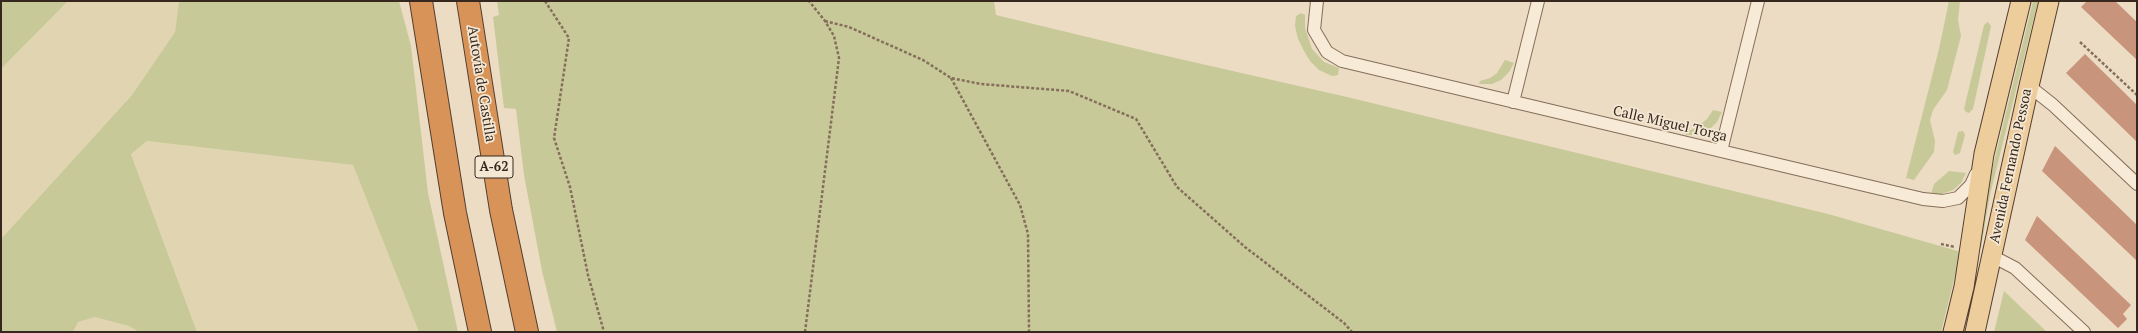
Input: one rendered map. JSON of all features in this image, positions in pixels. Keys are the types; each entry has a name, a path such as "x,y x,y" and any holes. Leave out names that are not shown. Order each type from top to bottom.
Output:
{"highway":[{"path":"421,1 455,212 480,332"},
{"name":"Autovía de Castilla","path":"468,1 501,210 527,332"}],"main road":[{"name":"Avenida Fernando Pessoa","path":"1953,332 1964,287 1984,154 2021,1"},
{"name":"Avenida Fernando Pessoa","path":"1975,332 2049,1"}],"street":[{"name":"Calle Miguel Torga","path":"1317,1 1314,30 1318,41 1326,52 1342,61 1923,199 1943,201 1958,198 1971,185 1984,154"},
{"path":"1513,102 1538,1"},
{"path":"1721,151 1758,1"},
{"path":"2029,86 2053,105 2137,184"},
{"path":"1992,256 2015,268 2084,332"}],"path":[{"path":"545,1 569,38 554,138 570,187 588,275 604,332"},
{"path":"805,332 839,58 834,36 825,21 809,1"},
{"path":"825,21 849,26 923,60 951,78 981,84 1069,91 1136,119 1177,188 1246,247 1344,323 1352,332"},
{"path":"2080,42 2137,95"},
{"path":"951,78 1020,205 1028,234 1029,332"}],"shaded area":[{"path":"68,1 179,1 175,32 132,95 1,239 1,69"},
{"path":"147,141 353,165 419,332 197,332 131,153"},
{"path":"95,316 129,326 139,332 73,332 78,322"}],"green space":[{"path":"1,1 68,1 1,69"},
{"path":"179,1 399,1 411,46 428,193 458,332 419,332 353,165 147,141 131,154 197,332 139,332 129,326 95,317 78,322 73,332 1,332 1,239 132,95 175,32"},
{"path":"497,1 994,1 996,15 1347,97 1828,214 1961,252 1941,332 557,332 542,271 524,175 516,109 504,108 493,17 499,15"},
{"path":"1949,1 1960,1 1958,20 1961,36 1947,90 1933,110 1930,120 1935,141 1934,152 1914,180 1906,178 1939,49"},
{"path":"2033,1 2038,1 1990,195 1981,248 1977,247 1986,195"},
{"path":"1301,13 1305,15 1305,28 1312,49 1324,62 1339,68 1338,75 1332,76 1319,70 1310,61 1304,51 1298,39 1295,26 1296,16"},
{"path":"1988,22 1991,26 1973,109 1969,113 1964,109 1984,25"},
{"path":"1505,60 1514,63 1509,72 1501,80 1492,84 1479,84 1480,81 1490,78 1497,73"},
{"path":"1713,110 1722,112 1717,122 1711,128 1699,135 1686,135 1686,132 1697,127 1707,119"},
{"path":"1963,131 1965,135 1960,153 1955,155 1953,152 1958,132"},
{"path":"1949,171 1966,173 1961,183 1953,190 1939,195 1931,194 1934,184"},
{"path":"2004,291 2047,332 1994,332"}],"building":[{"path":"2087,1 2115,1 2137,22 2137,60 2081,7"},
{"path":"2085,54 2137,105 2137,142 2066,73"},
{"path":"2055,146 2137,225 2137,261 2042,171"},
{"path":"2037,216 2131,305 2123,314 2127,319 2118,328 2025,240"}]}
